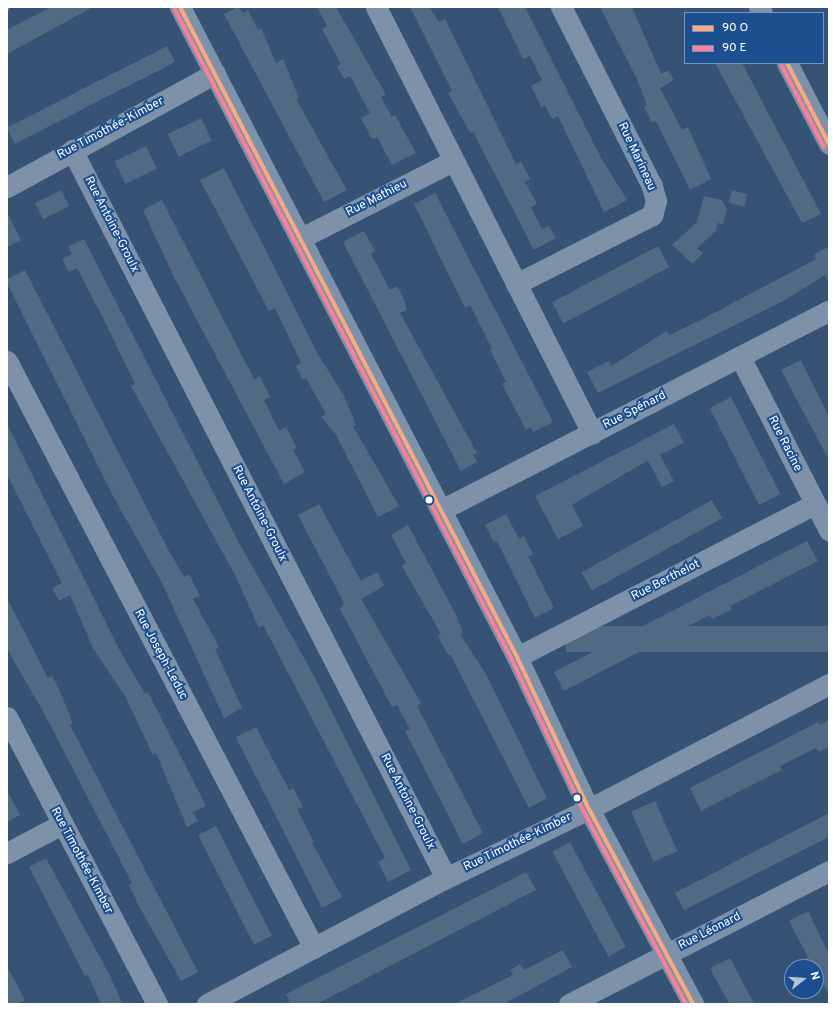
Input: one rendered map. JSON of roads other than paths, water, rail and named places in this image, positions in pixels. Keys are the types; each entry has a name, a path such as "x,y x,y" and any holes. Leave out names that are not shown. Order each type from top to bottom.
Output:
{"street":[{"path":"180,7 517,657 589,809 693,1004"},
{"path":"376,7 592,433"},
{"name":"Rue Marineau","path":"516,284 652,215 656,201 652,186 561,7"},
{"path":"788,64 829,144"},
{"name":"Rue Timothée-Kimber","path":"7,187 72,150 215,73"},
{"name":"Rue Antoine-Groulx","path":"72,150 446,878"},
{"name":"Rue Mathieu","path":"301,238 453,161"},
{"name":"Rue Spénard","path":"441,510 829,311"},
{"name":"Rue Racine","path":"740,357 829,530"},
{"name":"Rue Joseph-Leduc","path":"7,361 314,948"},
{"name":"Rue Berthelot","path":"517,657 815,504"},
{"name":"Rue Timothée-Kimber","path":"207,1004 446,878 589,809 829,684"},
{"name":"Rue Timothée-Kimber","path":"7,717 157,1004"},
{"path":"7,853 62,824"},
{"name":"Rue Léonard","path":"569,1004 666,954 827,879"}]}
